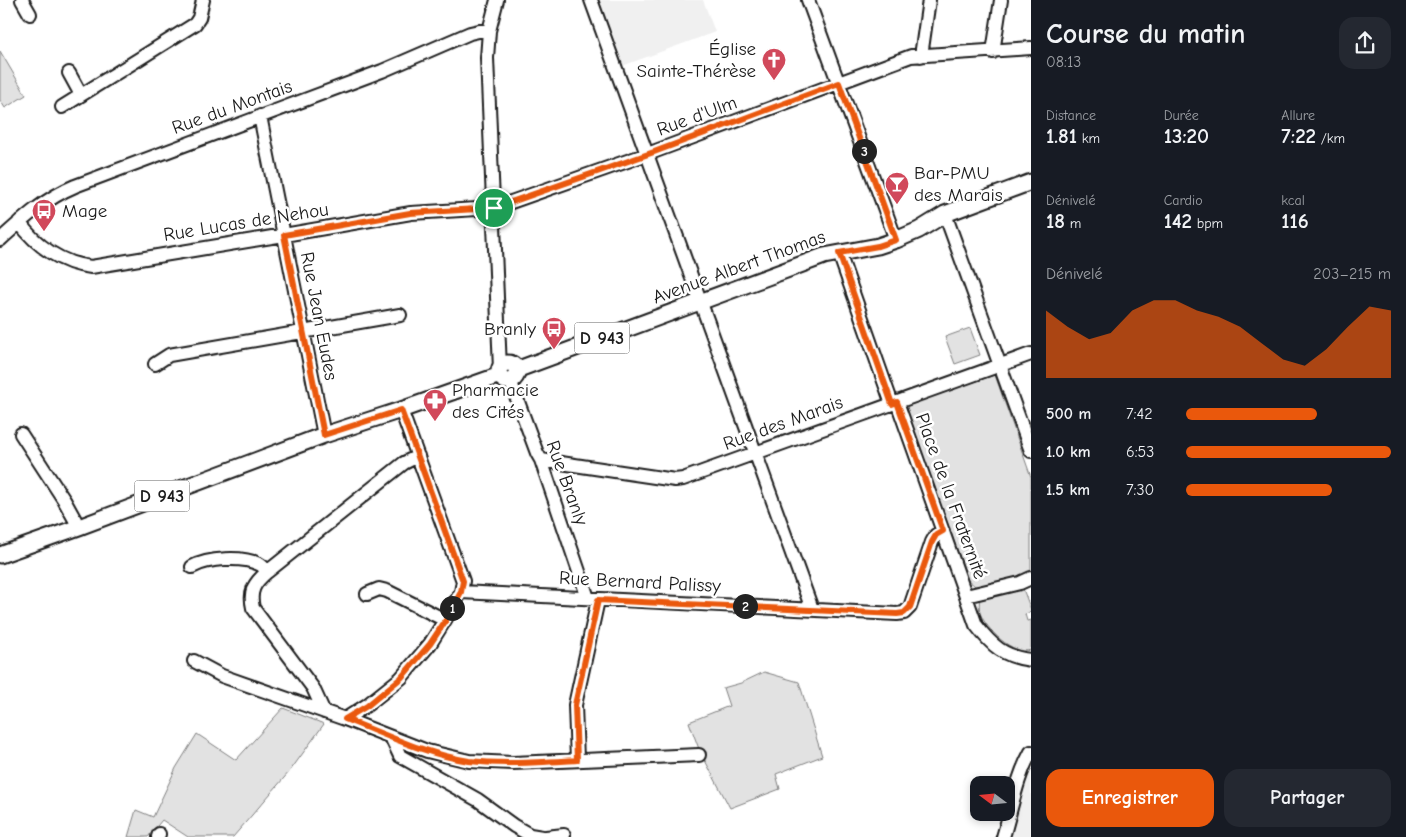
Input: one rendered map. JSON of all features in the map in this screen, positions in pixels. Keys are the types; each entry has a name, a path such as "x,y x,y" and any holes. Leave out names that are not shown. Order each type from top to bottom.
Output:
{"main road":[{"name":"Avenue Albert Thomas","path":"0,555 324,435 506,374 824,256 878,246 896,240 919,230 945,214 1031,182"}],"street":[{"path":"22,0 30,14"},
{"path":"62,107 195,24 200,18 203,0"},
{"name":"Rue Branly","path":"497,0 487,58 494,208 506,374 541,460 593,599"},
{"path":"591,0 812,609"},
{"path":"808,0 896,240"},
{"path":"921,56 930,0"},
{"path":"993,52 1001,0"},
{"name":"Rue du Montais","path":"0,240 52,197 68,189 382,71 470,33 479,30 490,32"},
{"name":"Rue d'Ulm","path":"494,208 911,56 1031,48"},
{"path":"69,73 82,95"},
{"name":"Rue Jean Eudes","path":"260,116 324,435"},
{"name":"Rue Lucas de Nehou","path":"20,222 37,243 77,265 91,267 410,213 494,208"},
{"path":"945,214 1031,451"},
{"name":"Place de la Fraternité","path":"839,253 966,596 1020,583 1031,578"},
{"path":"155,364 169,355 400,315"},
{"name":"Rue des Marais","path":"541,460 675,480 683,479 1031,354"},
{"path":"345,719 367,706 401,678 430,644 446,620 461,592 463,581 401,410"},
{"path":"21,434 64,500 79,527"},
{"path":"324,712 313,688 253,608 251,599 253,588 267,572 404,463 418,456"},
{"name":"Rue Bernard Palissy","path":"461,592 897,614 904,613 910,607 932,542 936,535 943,531"},
{"path":"192,566 201,562 239,558 260,564 267,572"},
{"path":"367,594 379,589 387,591 446,620"},
{"path":"966,596 976,624 994,646 1008,654 1031,660"},
{"path":"577,760 575,705 593,599"},
{"path":"194,661 222,676 345,719 427,751 469,761 513,763 699,755"},
{"path":"391,737 400,756 478,800 514,826 530,835 544,837 564,835"},
{"path":"1003,837 1016,786 1031,752"}],"shaded area":[{"path":"599,0 703,0 715,32 622,66 612,36 612,30 609,30"},
{"path":"0,51 26,95 5,108 0,100"},
{"path":"970,328 980,355 955,364 945,337"},
{"path":"995,375 1031,477 1031,573 1008,582 975,586 968,580 905,405"},
{"path":"1023,589 1031,610 1031,612 1025,614 1027,621 1031,620 1031,650 1024,651 1009,645 994,633 983,619 979,605 980,597"},
{"path":"764,672 799,682 822,756 776,774 780,789 730,808 699,749 689,722 729,706 723,688 741,683"},
{"path":"283,708 324,724 290,771 233,837 188,837 162,820 148,837 128,837 136,810 153,817 176,768 197,734 236,760"},
{"path":"1031,771 1031,837 1010,837"}],"place":[{"name":"Église Sainte-Thérèse","path":"774,81"},
{"name":"Bar-PMU des Marais","path":"897,205"},
{"name":"Mage","path":"44,232"},
{"name":"Branly","path":"554,350"},
{"name":"Pharmacie des Cités","path":"435,422"}],"route":[{"path":"839,83 896,240 878,246 839,253 892,404 897,402 943,531 936,535 932,542 910,607 904,613 897,614 598,600 575,705 577,760 513,763 469,761 427,751 345,719 367,706 401,678 430,644 446,620 461,592 463,581 401,410 324,435 284,235 410,213 494,208 654,152 839,83"}]}
